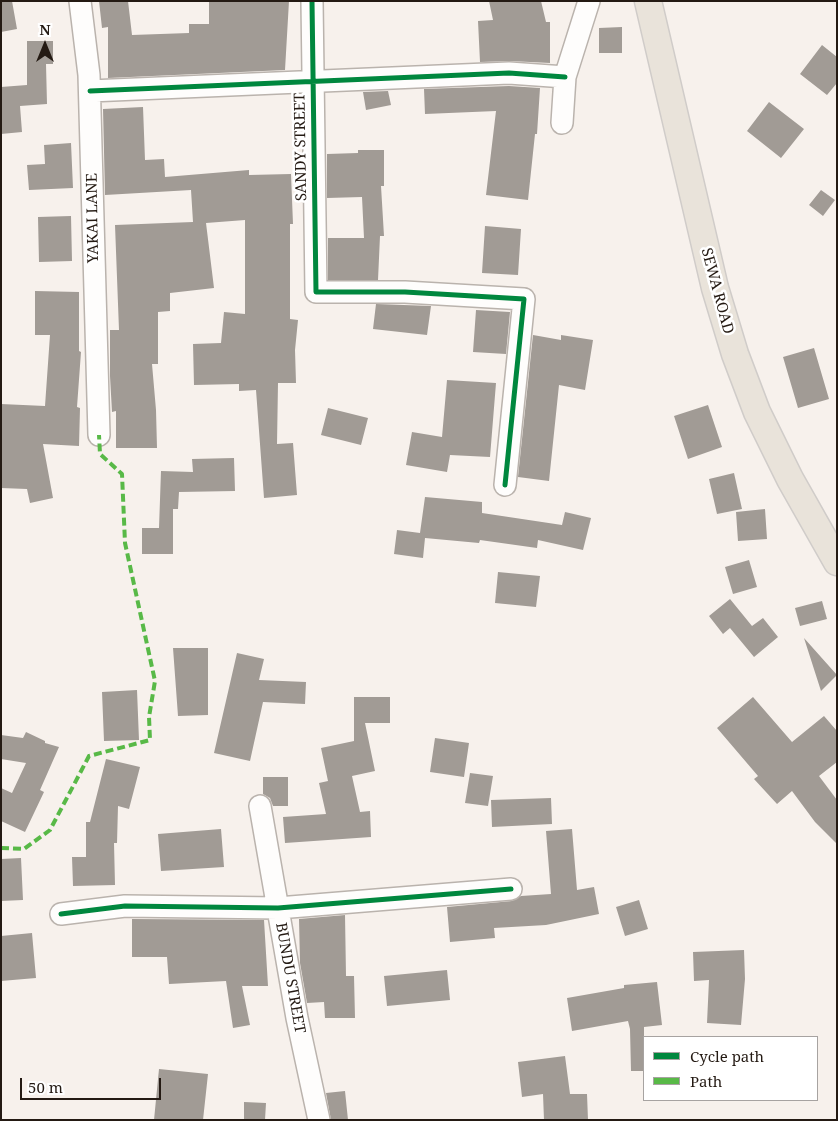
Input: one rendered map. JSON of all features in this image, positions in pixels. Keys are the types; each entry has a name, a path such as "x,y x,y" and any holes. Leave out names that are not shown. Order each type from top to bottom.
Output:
{"main road":[{"name":"SEWA ROAD","path":"648,1 714,288 735,354 757,412 790,480 837,562"}],"street":[{"name":"YAKAI LANE","path":"80,1 90,91 99,435"},
{"name":"SANDY STREET","path":"312,1 316,292 405,292 524,299 506,485"},
{"path":"562,122 565,77 589,1"},
{"path":"90,91 510,73 565,77"},
{"name":"BUNDU STREET","path":"260,806 297,1018 319,1120"},
{"path":"61,914 125,906 278,908 511,889"}],"building":[{"path":"1,1 12,1 17,29 1,32"},
{"path":"99,1 128,1 132,35 189,33 189,24 209,24 209,1 289,1 285,70 108,78 108,27 102,28"},
{"path":"489,1 541,1 546,22 550,22 550,63 480,62 478,21 493,20"},
{"path":"622,27 622,53 599,53 599,28"},
{"path":"27,41 53,41 53,64 46,64 47,104 20,106 22,132 1,134 1,87 27,85"},
{"path":"822,45 837,57 837,83 827,95 800,74"},
{"path":"509,86 540,88 537,134 535,134 528,200 486,195 496,111 425,114 424,89"},
{"path":"388,91 391,105 366,110 363,92"},
{"path":"769,102 804,129 781,158 747,131"},
{"path":"143,107 145,160 164,159 165,177 249,170 249,175 291,174 293,224 290,224 290,319 298,320 295,350 296,383 278,383 277,444 293,443 297,495 264,498 256,390 239,391 239,384 194,385 193,344 221,343 224,312 245,314 245,220 206,223 214,288 170,293 170,311 158,312 158,364 152,364 157,448 116,448 116,411 112,412 110,376 110,330 119,330 115,225 193,222 191,190 105,195 103,109"},
{"path":"71,143 73,188 29,190 27,165 45,164 44,145"},
{"path":"358,150 384,150 384,186 381,186 384,236 380,236 378,280 328,280 328,238 364,238 362,197 327,198 327,154 358,153"},
{"path":"821,190 835,200 823,216 809,205"},
{"path":"71,216 72,261 39,262 38,217"},
{"path":"485,226 521,229 518,275 482,273"},
{"path":"35,291 79,292 79,351 81,352 77,407 80,408 79,446 43,444 53,498 30,503 27,489 1,488 1,404 45,406 50,335 35,335"},
{"path":"376,304 431,306 427,335 373,329"},
{"path":"476,310 510,312 506,354 473,352"},
{"path":"533,335 561,340 561,335 593,340 585,390 559,385 549,481 518,477"},
{"path":"814,348 829,399 798,408 783,357"},
{"path":"447,380 496,383 490,457 450,455 447,472 406,465 412,432 442,437"},
{"path":"708,405 722,447 688,459 674,416"},
{"path":"328,408 368,418 361,445 321,435"},
{"path":"234,458 235,491 179,492 178,509 173,509 173,554 142,554 142,528 159,528 161,471 193,472 192,459"},
{"path":"734,473 742,509 717,514 709,479"},
{"path":"425,497 482,502 482,513 562,525 565,512 591,518 583,550 538,540 537,548 480,540 479,543 425,538 423,558 394,554 397,530 420,533"},
{"path":"765,509 767,539 738,541 736,512"},
{"path":"749,560 757,587 733,594 725,567"},
{"path":"498,572 540,576 536,607 495,603"},
{"path":"730,599 752,626 763,618 778,637 754,657 730,628 723,634 709,616"},
{"path":"822,601 827,619 800,626 795,608"},
{"path":"804,638 837,675 821,691"},
{"path":"173,648 208,648 208,715 178,716"},
{"path":"237,653 264,659 259,680 306,682 305,704 263,702 250,761 214,753"},
{"path":"137,690 139,740 104,741 102,692"},
{"path":"354,697 390,697 390,723 365,723 375,771 352,776 360,812 370,811 371,837 285,843 283,817 326,814 319,783 328,781 321,748 354,741"},
{"path":"753,697 792,742 824,716 837,731 837,762 819,776 837,800 837,844 815,822 792,791 777,804 754,779 758,776 717,728"},
{"path":"26,732 45,741 45,743 59,747 40,790 44,792 25,832 1,821 1,788 12,793 26,763 1,759 1,735 23,738"},
{"path":"435,738 469,743 464,777 430,772"},
{"path":"106,759 140,767 129,809 118,806 117,843 114,843 115,885 73,886 72,857 86,857 86,822 90,822"},
{"path":"470,773 493,776 488,806 465,803"},
{"path":"263,777 288,777 288,806 273,806 270,798 263,794"},
{"path":"551,798 552,824 492,827 491,800"},
{"path":"221,829 224,867 161,871 158,834"},
{"path":"572,829 577,890 594,887 599,914 546,925 494,928 495,938 450,942 447,907 512,901 521,896 551,894 546,831"},
{"path":"21,858 23,900 1,901 1,859"},
{"path":"639,900 648,929 625,936 616,907"},
{"path":"345,915 346,976 354,976 355,1018 325,1018 324,1002 307,1003 300,963 299,919"},
{"path":"132,919 264,920 268,986 242,986 250,1025 233,1028 226,981 169,984 167,957 132,957"},
{"path":"32,933 36,978 1,981 1,936"},
{"path":"744,950 745,979 741,1025 707,1023 709,980 694,981 693,952"},
{"path":"447,970 450,1000 387,1006 384,976"},
{"path":"657,982 662,1025 644,1027 643,1071 631,1071 630,1029 628,1021 572,1031 567,998 624,988 624,985"},
{"path":"565,1056 570,1094 587,1094 588,1120 544,1120 543,1094 522,1097 518,1062"},
{"path":"159,1069 208,1074 203,1120 154,1120"},
{"path":"345,1091 348,1120 331,1120 326,1093"},
{"path":"244,1102 266,1103 265,1120 244,1120"}],"marked path":[{"path":"1,848 24,849 50,830 89,756 150,740 149,717 155,681 125,543 122,474 100,454 99,435"}],"cycle path":[{"path":"312,1 316,292 405,292 524,299 505,485"},
{"path":"90,91 509,73 565,77"},
{"path":"61,914 125,906 278,908 511,889"}]}
